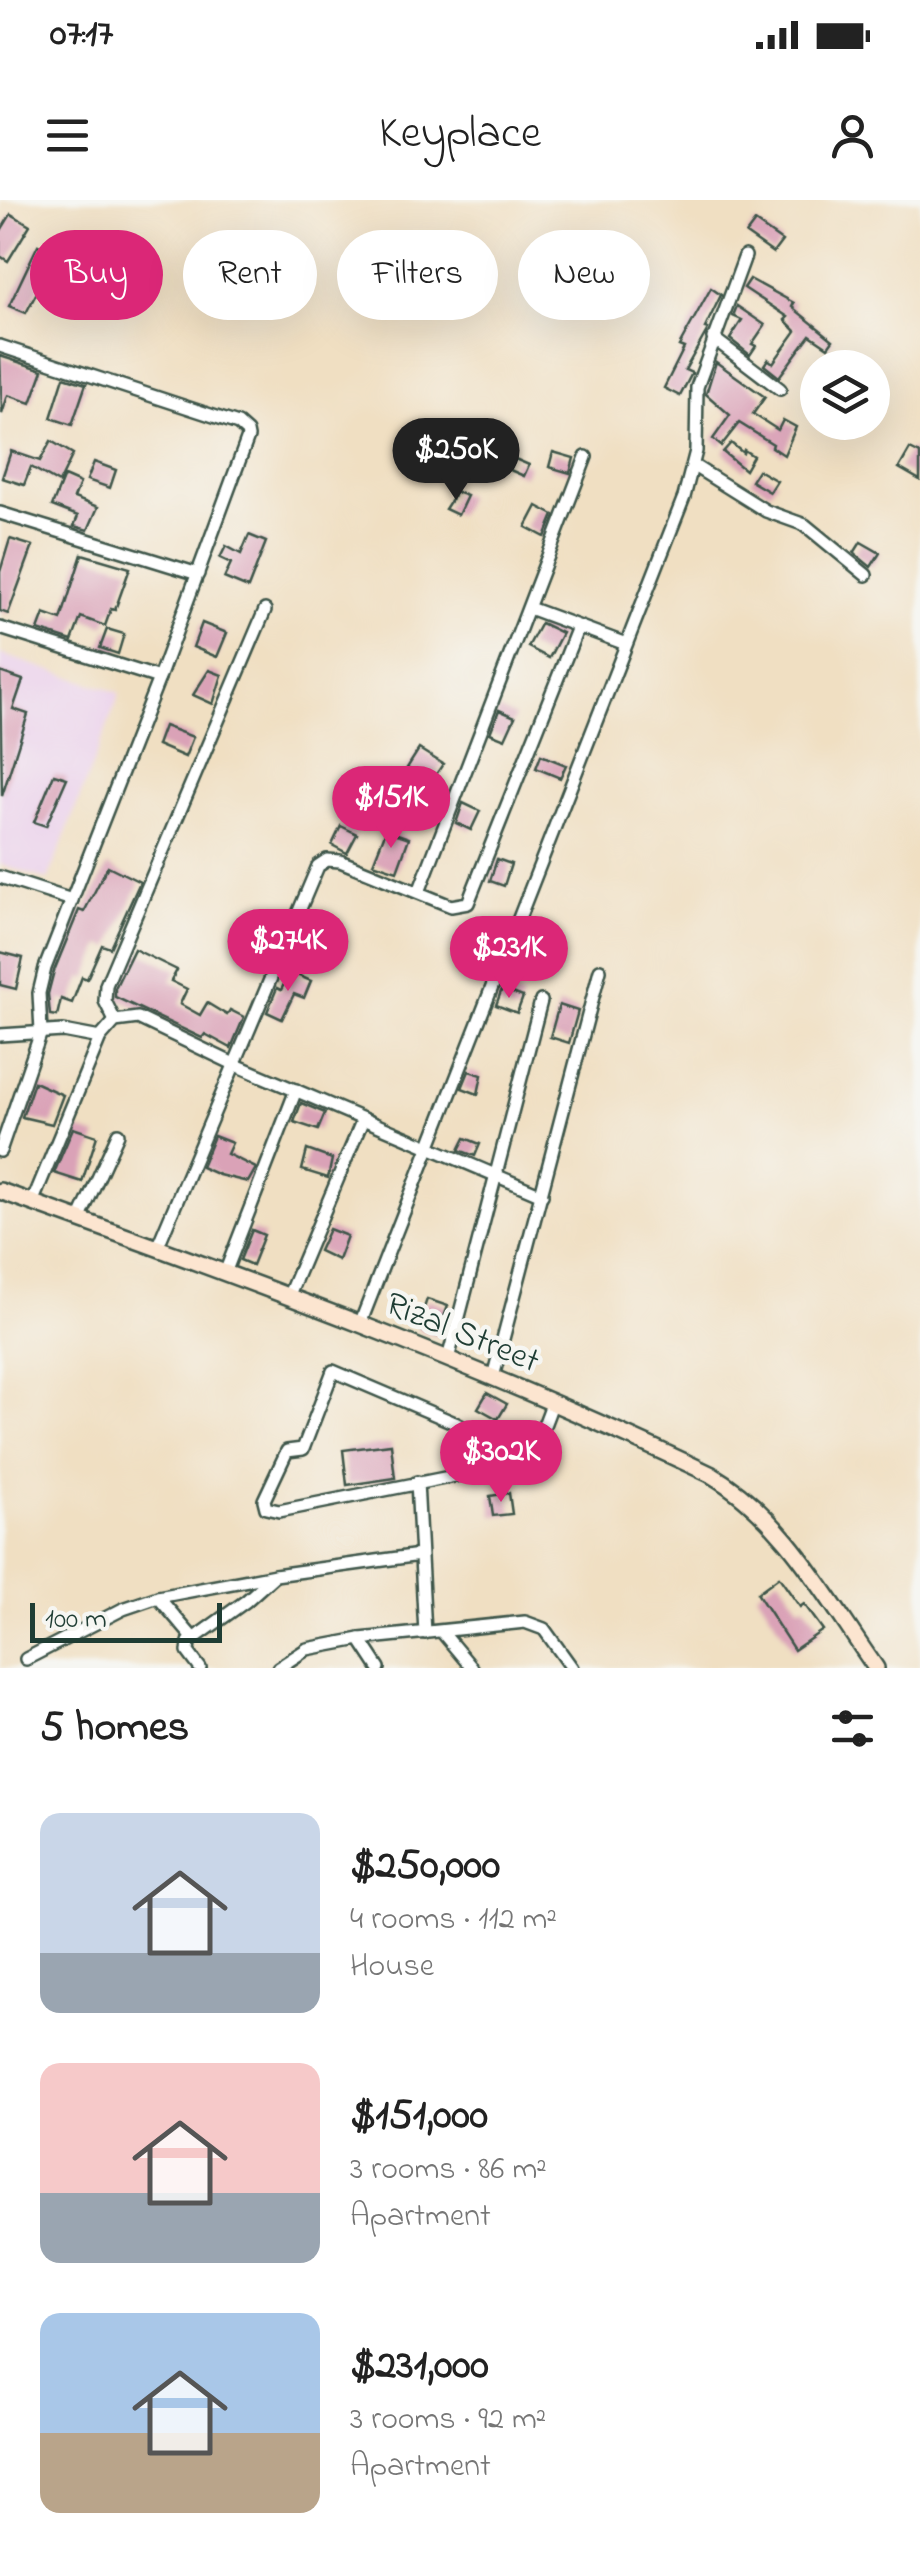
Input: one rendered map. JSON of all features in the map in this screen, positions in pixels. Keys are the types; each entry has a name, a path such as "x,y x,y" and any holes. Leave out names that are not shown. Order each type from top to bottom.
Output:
{"street":[{"path":"360,1324 694,466 697,387 745,256"},
{"path":"713,338 780,389"},
{"path":"0,346 244,427 247,444 45,968 39,993 41,1032 0,1151"},
{"path":"419,892 586,457"},
{"path":"694,466 766,510 805,525 866,575"},
{"path":"0,514 198,574"},
{"path":"530,608 626,644"},
{"path":"115,1020 105,1001 106,985 264,610"},
{"path":"157,1248 322,861 340,860 457,907 468,904 578,626"},
{"path":"0,628 159,678"},
{"path":"0,877 72,900"},
{"path":"493,1377 600,970"},
{"path":"448,1358 541,1001"},
{"path":"32,1203 100,1038 115,1020 138,1018 236,1064 542,1194"},
{"path":"0,1035 80,1032 100,1038"},
{"path":"225,1272 296,1090"},
{"path":"288,1296 363,1119"},
{"path":"80,1220 118,1134"},
{"name":"Rizal Street","path":"0,1191 448,1358 685,1462 734,1488 782,1536 876,1668"},
{"path":"524,1459 455,1424 332,1371 303,1449 287,1452 264,1500 266,1508 279,1511 490,1470 524,1459 538,1440 552,1404"},
{"path":"417,1482 425,1633"},
{"path":"26,1659 123,1609 158,1598 275,1575 420,1555"},
{"path":"200,1668 187,1648 193,1638 275,1575"},
{"path":"158,1598 193,1638"},
{"path":"286,1666 324,1644 506,1622 536,1624 544,1629 572,1668"},
{"path":"442,1632 472,1668"},
{"path":"360,1639 379,1668"}],"shaded area":[{"path":"0,654 120,693 48,880 0,864"}],"building":[{"path":"11,214 30,225 8,261 0,256 0,232"},
{"path":"755,222 782,241 773,253 746,234"},
{"path":"30,262 30,305 26,313 9,306"},
{"path":"750,279 794,303 792,307 833,340 828,347 810,335 779,377 764,365 768,359 773,363 796,331 785,320 788,317 744,288"},
{"path":"711,288 721,295 685,370 692,373 680,396 664,388 684,348 679,346"},
{"path":"737,306 765,325 752,344 756,346 750,355 730,339 742,320 733,316"},
{"path":"0,356 43,370 31,403 8,395 2,414"},
{"path":"716,362 765,397 753,414 778,430 783,420 796,427 784,455 739,423 721,446 713,439 730,415 706,394"},
{"path":"64,377 86,384 72,425 51,418"},
{"path":"479,432 501,437 492,470 474,469"},
{"path":"51,441 73,454 59,483 31,467 24,485 2,478 11,451 40,461"},
{"path":"731,443 753,456 745,470 723,452"},
{"path":"910,449 920,454 920,480 899,468"},
{"path":"553,452 574,458 570,473 549,467"},
{"path":"515,459 529,465 524,476 510,470"},
{"path":"94,462 116,470 110,488 87,480"},
{"path":"758,470 777,481 770,492 751,481"},
{"path":"64,476 80,483 74,498 98,507 88,530 74,526 78,516 52,506"},
{"path":"456,492 467,496 458,515 445,509"},
{"path":"537,506 554,515 545,537 526,527"},
{"path":"249,535 266,542 248,588 224,578 231,563 220,558 226,546 241,554"},
{"path":"10,539 33,546 8,614 0,611 0,572"},
{"path":"861,542 880,553 871,567 854,553"},
{"path":"82,554 130,568 115,610 111,609 105,626 81,617 72,641 38,630 44,614 61,620"},
{"path":"202,623 227,633 217,657 193,647"},
{"path":"541,623 562,633 549,658 528,647"},
{"path":"107,629 124,634 118,654 100,648"},
{"path":"209,670 222,675 213,704 193,695"},
{"path":"0,672 23,680 13,709 28,714 2,796"},
{"path":"499,710 515,717 505,739 490,733"},
{"path":"164,726 193,737 185,757 157,745"},
{"path":"419,749 443,764 431,782 407,768"},
{"path":"541,755 566,765 560,778 536,768"},
{"path":"54,774 67,778 46,826 34,822"},
{"path":"463,803 480,811 471,830 456,823"},
{"path":"341,826 357,834 347,853 332,845"},
{"path":"386,830 409,838 397,871 373,863"},
{"path":"497,859 511,864 504,886 490,881"},
{"path":"108,866 140,882 110,948 102,945 87,979 82,977 72,1003 61,999 57,1016 50,1015 48,994 54,971 79,910 84,912"},
{"path":"308,923 321,928 315,946 301,942"},
{"path":"245,934 256,938 249,957 238,953"},
{"path":"134,949 177,970 171,981 187,989 180,1004 200,1015 207,1003 227,1015 230,1010 244,1017 231,1048 115,997 115,988"},
{"path":"0,952 23,958 16,989 0,985"},
{"path":"290,972 311,981 304,998 294,994 282,1019 267,1012 277,988 281,990"},
{"path":"502,989 523,997 517,1013 496,1005"},
{"path":"559,1005 578,1011 569,1043 550,1037"},
{"path":"469,1071 482,1075 478,1094 462,1088"},
{"path":"34,1082 63,1095 52,1124 22,1117"},
{"path":"301,1103 325,1113 318,1130 294,1122"},
{"path":"73,1128 97,1136 82,1182 54,1173"},
{"path":"214,1136 232,1143 227,1154 256,1168 248,1182 201,1167"},
{"path":"465,1138 480,1144 475,1156 459,1150"},
{"path":"307,1150 332,1159 328,1178 302,1170"},
{"path":"329,1229 347,1236 338,1260 319,1251"},
{"path":"252,1230 264,1235 252,1265 240,1260"},
{"path":"427,1299 448,1306 437,1336 417,1329"},
{"path":"487,1393 507,1404 498,1419 478,1408"},
{"path":"391,1444 395,1478 347,1485 343,1450"},
{"path":"509,1493 512,1514 493,1516 490,1496"},
{"path":"779,1577 800,1607 804,1604 823,1630 794,1650 757,1593"}]}
